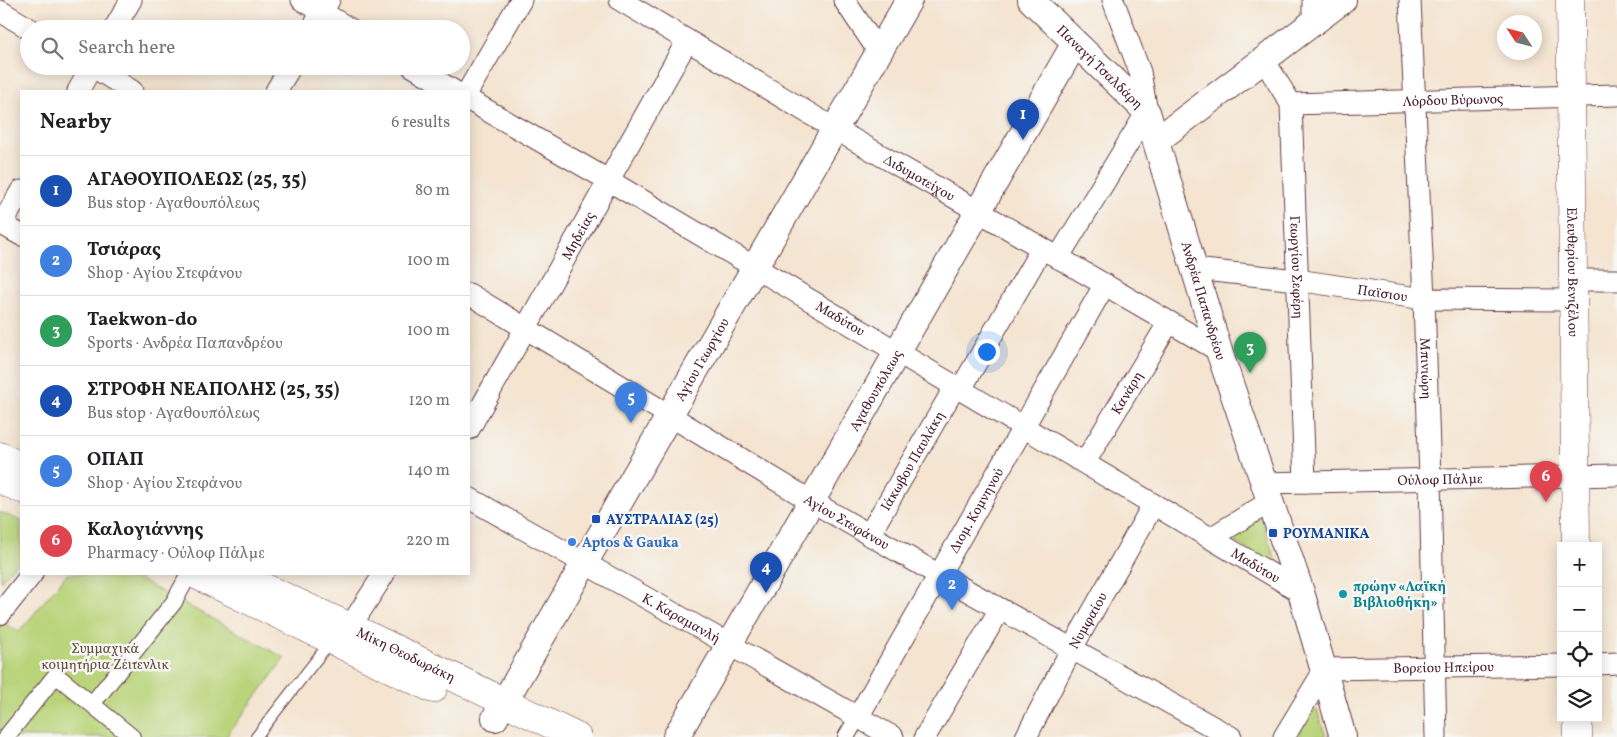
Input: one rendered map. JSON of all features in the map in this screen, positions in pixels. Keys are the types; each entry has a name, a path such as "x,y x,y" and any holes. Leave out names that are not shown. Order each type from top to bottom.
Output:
{"main road":[{"name":"Ελευθερίου Βενιζέλου","path":"1570,0 1576,542"},
{"path":"0,456 20,466"},
{"path":"0,479 20,489"},
{"name":"Μίκη Θεοδωράκη","path":"196,575 341,634 500,710 577,737"},
{"name":"Μίκη Θεοδωράκη","path":"237,575 341,634"},
{"name":"Μίκη Θεοδωράκη","path":"500,710 534,737"},
{"path":"1578,722 1578,737"}],"street":[{"path":"119,20 131,0"},
{"path":"302,0 333,20"},
{"path":"469,90 521,0"},
{"name":"Διδυμοτείχου","path":"620,0 835,129 1219,351"},
{"path":"844,0 879,52"},
{"name":"Αγίου Γεωργίου","path":"500,710 909,0"},
{"name":"Παναγή Τσαλδάρη","path":"1031,0 1147,112 1156,142"},
{"path":"1113,0 1140,72 1147,112"},
{"path":"1156,142 1264,60 1313,11 1342,0"},
{"name":"Μπινιώρη","path":"1410,0 1424,298 1436,737"},
{"path":"0,11 20,23"},
{"name":"Μηδείας","path":"470,427 687,41"},
{"name":"Αγαθουπόλεως","path":"676,737 1075,43"},
{"name":"Γεωργίου Σεφέρη","path":"1264,60 1291,104 1305,482"},
{"path":"79,90 87,75"},
{"path":"106,75 130,90"},
{"path":"277,90 286,75"},
{"path":"427,75 452,90"},
{"name":"Λόρδου Βύρωνος","path":"1291,104 1617,95"},
{"name":"Μαδύτου","path":"470,101 898,351 1301,592"},
{"name":"Ιάκωβου Παυλάκη","path":"869,535 958,387 1147,112"},
{"name":"Ανδρέα Παπανδρέου","path":"1156,142 1219,351 1301,592 1325,669 1343,737"},
{"path":"20,193 1,223 20,234"},
{"name":"Παϊσιου","path":"1194,270 1297,280 1424,298 1573,290 1617,280"},
{"name":"Διομ. Κομνηνού","path":"846,737 1106,284"},
{"name":"Αγίου Στεφάνου","path":"470,295 869,535 1224,735"},
{"name":"Κανάρη","path":"1085,462 1170,322"},
{"name":"Ούλοφ Πάλμε","path":"1267,492 1305,482 1617,475"},
{"name":"Μαδύτου","path":"1211,538 1267,492"},
{"name":"Κ. Καραμανλή","path":"470,499 893,737"},
{"name":"Νυμφαίου","path":"1026,737 1072,648 1153,505"},
{"path":"0,614 31,575"},
{"path":"92,704 174,602 188,575"},
{"path":"341,634 383,575"},
{"path":"925,737 1000,608"},
{"path":"1602,664 1617,664"},
{"name":"Βορείου Ηπείρου","path":"1325,669 1557,665"},
{"path":"1284,737 1325,669"},
{"path":"6,737 56,675 132,737"}],"lane":[{"path":"256,737 341,634"}],"green space":[{"path":"0,512 20,521 20,559 1,581"},
{"path":"1261,516 1277,566 1226,537"},
{"name":"Συμμαχικά κοιμητήρια Ζέιτενλικ","path":"66,575 131,575 285,658 226,737 0,737 0,621 19,632"},
{"path":"1317,710 1326,737 1298,737 1307,715"}],"place":[{"name":"ΑΓΑΘΟΥΠΟΛΕΩΣ (25, 35)","path":"1023,140"},
{"name":"Taekwon-do","path":"1250,373"},
{"name":"ΟΠΑΠ","path":"631,423"},
{"name":"Καλογιάννης","path":"1546,502"},
{"name":"ΑΥΣΤΡΑΛΙΑΣ (25)","path":"596,519"},
{"name":"ΡΟΥΜΑΝΙΚΑ","path":"1273,533"},
{"name":"Aptos & Gauka","path":"572,542"},
{"name":"ΣΤΡΟΦΗ ΝΕΑΠΟΛΗΣ (25, 35)","path":"766,593"},
{"name":"πρώην «Λαϊκή Βιβλιοθήκη»","path":"1343,594"},
{"name":"Τσιάρας","path":"952,610"}]}
